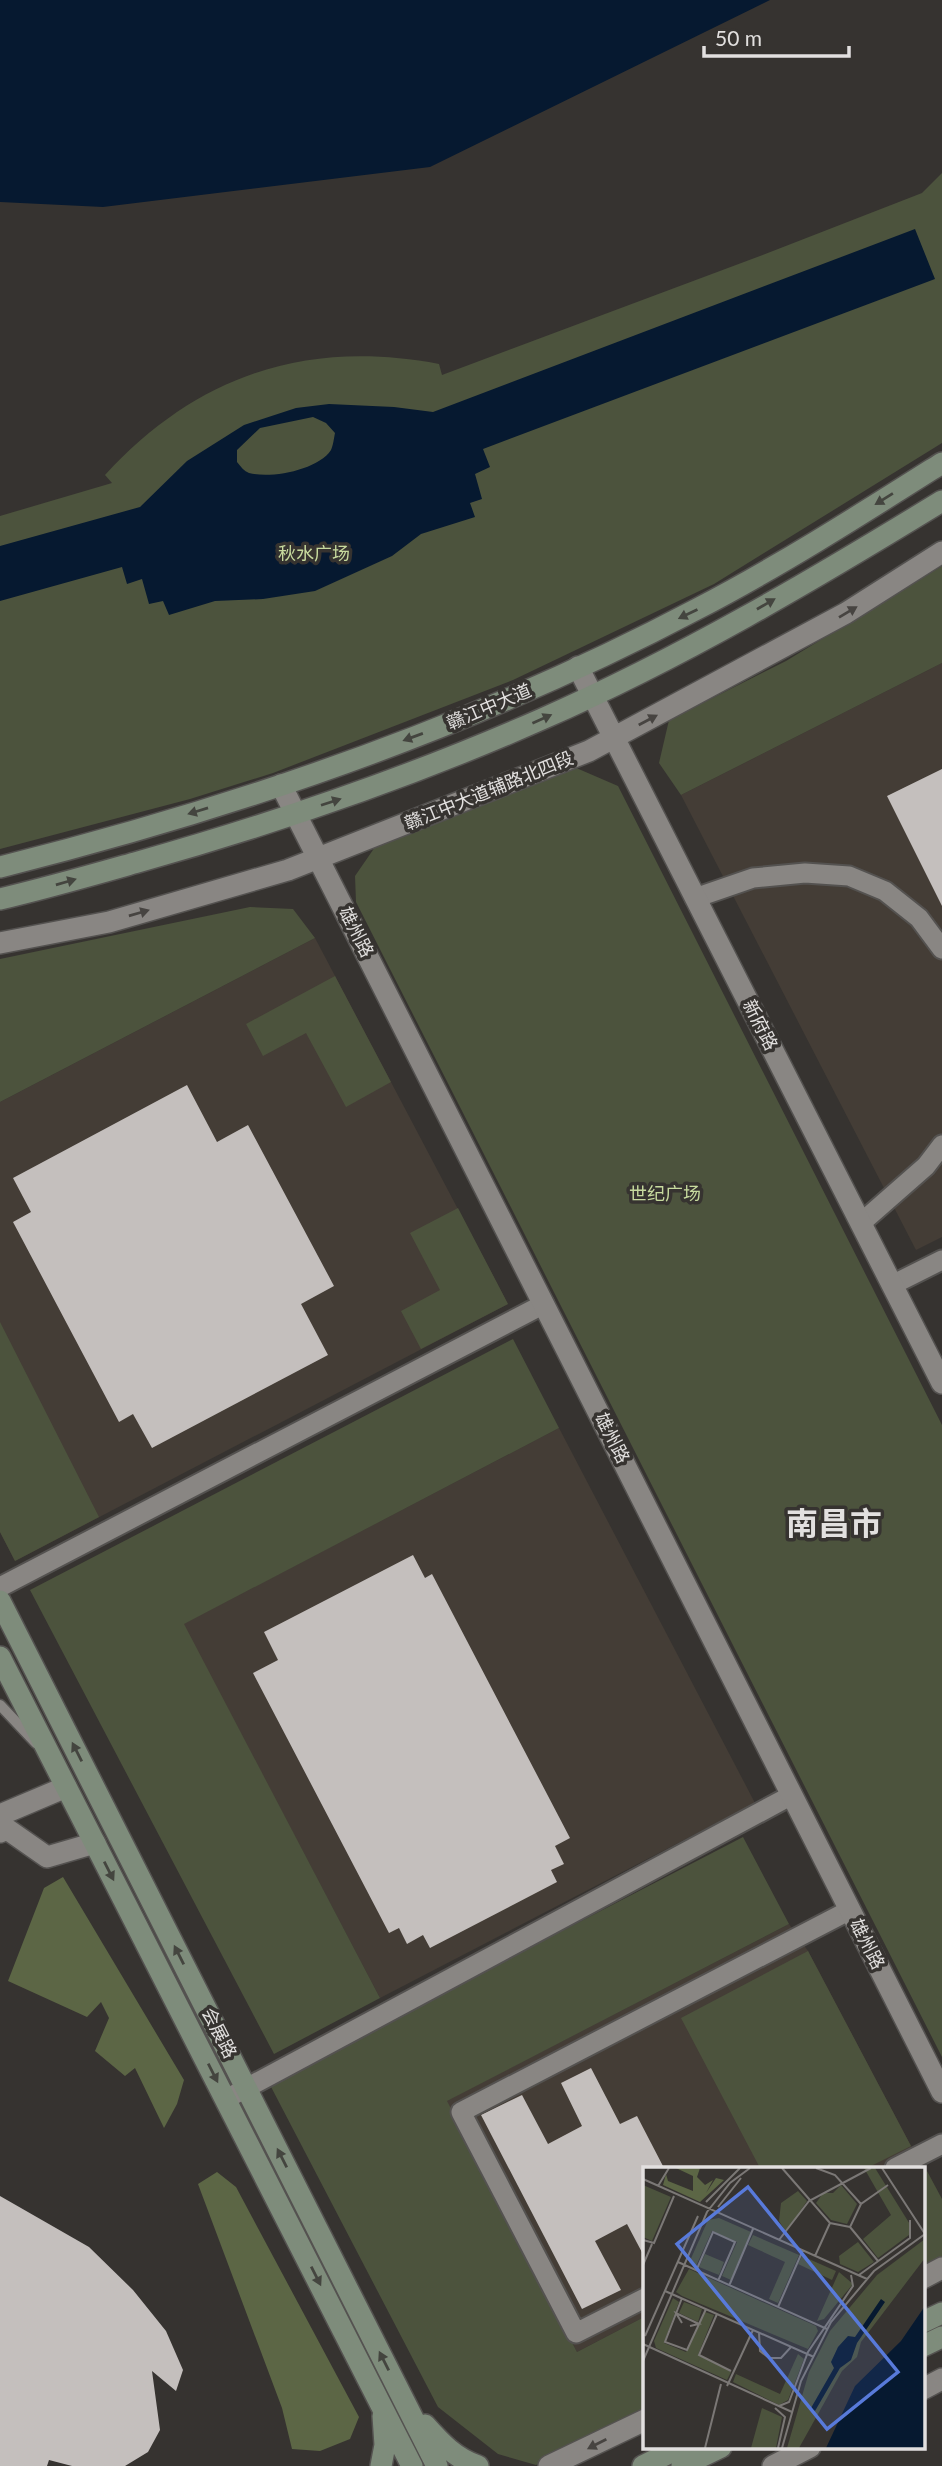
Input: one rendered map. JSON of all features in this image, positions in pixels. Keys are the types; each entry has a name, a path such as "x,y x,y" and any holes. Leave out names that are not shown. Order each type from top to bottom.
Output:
{"main road":[{"name":"赣江中大道","path":"0,867 87,845 281,785 460,720 698,609 942,463"},
{"name":"赣江中大道","path":"0,899 211,841 371,788 542,719 695,644 942,501"},
{"name":"会展路","path":"0,1601 437,2466"},
{"name":"会展路","path":"0,1657 412,2466"},
{"path":"925,2321 942,2312"},
{"path":"925,2345 942,2337"},
{"path":"405,2403 443,2445 462,2460 478,2466"},
{"path":"381,2466 385,2445 382,2406"},
{"path":"643,2466 679,2448"},
{"path":"682,2466 719,2448"}],"street":[{"name":"赣江中大道辅路北四段","path":"0,943 109,922 288,870 589,751 845,614 942,552"},
{"name":"新府路","path":"578,667 942,1383"},
{"name":"雄州路","path":"281,785 942,2092"},
{"path":"695,898 753,878 805,873 849,876 886,891 919,918 942,949"},
{"path":"861,1223 926,1166 942,1145"},
{"path":"892,1285 942,1260"},
{"path":"0,1587 544,1304"},
{"path":"0,1815 66,1787"},
{"path":"226,2099 792,1795"},
{"path":"0,1832 7,1829 47,1857 95,1843"},
{"path":"643,2299 576,2333 461,2112 850,1910"},
{"path":"897,2167 942,2144"},
{"path":"925,2277 942,2268"},
{"path":"925,2388 942,2379"},
{"path":"549,2466 643,2421"},
{"path":"773,2466 808,2448"}],"lane":[{"path":"0,1705 54,1762"}],"shaded area":[{"path":"942,663 942,1237 916,1250 681,795"},
{"path":"315,938 508,1304 15,1561 0,1532 0,1102"},
{"path":"559,1428 755,1803 380,1998 183,1624"},
{"path":"789,1924 808,1951 924,2167 643,2167 643,2318 577,2352 446,2101"}],"green space":[{"name":"秋水广场","path":"942,173 942,443 714,584 513,680 273,773 190,799 0,849 0,516 112,483 105,475 140,440 177,412 216,389 257,373 299,362 344,357 390,357 439,364 442,375 922,193"},
{"path":"942,566 942,663 681,795 659,763 669,720 786,661"},
{"name":"世纪广场","path":"574,767 618,786 942,1425 942,2057 356,902 355,876 375,847"},
{"path":"250,907 293,909 315,938 0,1102 0,959"},
{"path":"335,976 391,1082 346,1107 306,1033 263,1056 246,1024"},
{"path":"458,1208 508,1304 421,1349 401,1311 440,1290 410,1233"},
{"path":"0,1322 99,1517 15,1561 0,1532"},
{"path":"513,1339 559,1428 184,1624 380,1998 274,2054 30,1590"},
{"path":"743,1837 789,1924 447,2101 577,2352 643,2318 643,2411 536,2465 498,2454 438,2407 269,2083"},
{"path":"63,1877 184,2080 177,2104 164,2128 135,2068 125,2076 95,2051 109,2018 101,2002 87,2017 8,1981 44,1888"},
{"path":"808,1951 911,2146 869,2167 759,2167 681,2018"},
{"path":"927,2171 942,2199 942,2256 925,2265"},
{"path":"217,2172 236,2187 359,2417 350,2439 320,2451 292,2449 282,2408 198,2184"}],"water":[{"path":"0,0 770,0 430,167 103,207 0,202"},
{"path":"915,229 935,279 483,449 490,467 475,474 482,499 470,503 475,517 421,534 392,556 315,591 263,599 215,601 169,615 163,601 149,604 142,579 127,584 122,567 0,601 0,546 140,507 187,461 244,425 296,408 329,404 433,412","holes":["313,417 326,423 335,433 331,450 325,457 305,468 281,474 258,475 247,472 237,462 237,450 260,428"]}],"building":[{"path":"942,769 942,906 887,796"},
{"path":"187,1085 217,1142 248,1125 334,1286 301,1304 328,1355 152,1448 133,1414 119,1422 13,1222 31,1212 13,1178"},
{"path":"413,1555 425,1578 432,1574 570,1838 555,1846 564,1864 551,1870 557,1882 430,1948 423,1935 407,1944 399,1928 389,1933 253,1673 278,1660 264,1632"},
{"path":"591,2068 620,2124 637,2116 663,2167 643,2167 643,2254 627,2224 595,2241 621,2290 582,2309 481,2115 522,2095 548,2144 582,2126 561,2083"},
{"path":"0,2196 89,2247 133,2290 166,2331 183,2370 176,2391 152,2371 160,2430 148,2452 125,2466 72,2466 49,2460 47,2466 0,2466"}],"district":[{"name":"南昌市","path":"834,1524"}]}
